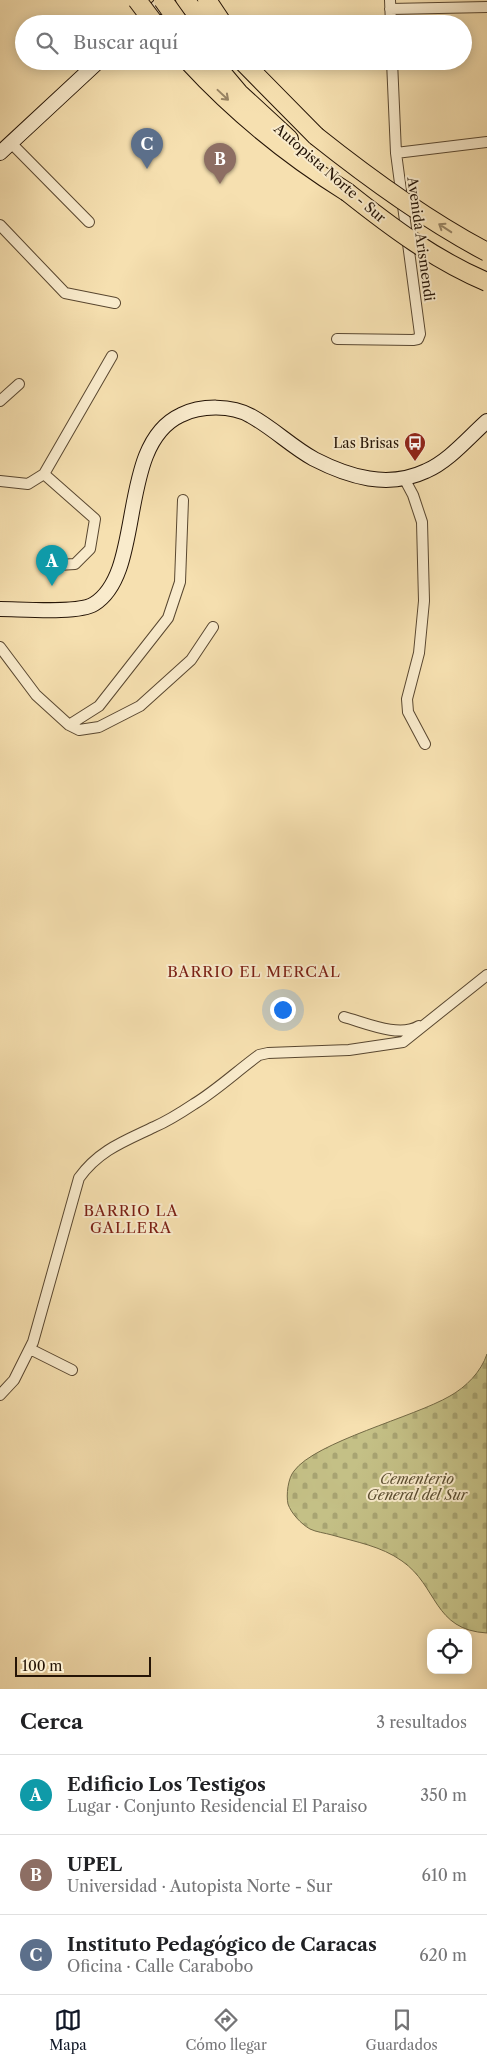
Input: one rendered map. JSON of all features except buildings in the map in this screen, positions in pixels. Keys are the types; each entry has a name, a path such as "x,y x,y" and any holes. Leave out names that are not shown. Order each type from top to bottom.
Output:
{"highway":[{"path":"137,0 148,15"},
{"path":"164,0 174,15"},
{"path":"185,0 198,15"},
{"path":"207,0 217,15"},
{"path":"197,70 252,123 305,166 347,192"},
{"name":"Autopista Norte - Sur","path":"220,70 240,93 347,192 422,248 458,269 487,282"},
{"name":"Autopista Norte - Sur","path":"251,70 316,136 372,180 460,238 487,252"},
{"path":"267,70 302,106 311,121 316,136"}],"street":[{"path":"149,15 164,0"},
{"path":"390,5 487,7"},
{"path":"0,153 89,70"},
{"name":"Avenida Arismendi","path":"338,339 413,340 418,339 420,334 396,153 392,70"},
{"path":"396,153 487,142"},
{"path":"11,143 89,222"},
{"path":"0,224 65,293 116,303"},
{"path":"0,481 28,484 44,474 112,356"},
{"path":"0,401 19,384"},
{"path":"0,609 78,609 94,604 105,593 116,577 150,444 165,424 182,414 201,409 229,408 250,415 313,458 347,473 386,482 405,480 434,466 487,421"},
{"path":"44,474 95,518 90,549 75,564 58,565"},
{"path":"405,480 413,495 422,522 424,601 419,653 407,699 408,712 425,744"},
{"path":"69,725 99,706 168,618 178,595 180,582 183,500"},
{"path":"0,647 36,695 69,725 79,730 99,727 140,706 191,660 213,627"},
{"path":"0,1395 14,1380 30,1349 77,1185 88,1166 101,1154 114,1145 156,1126 196,1103 258,1055 349,1050 398,1044 411,1037 487,975"},
{"path":"344,1017 407,1031 444,1011"},
{"path":"30,1349 72,1370"}],"green space":[{"name":"Cementerio General del Sur","path":"487,1354 487,1633 467,1629 456,1624 438,1605 414,1571 394,1556 368,1545 315,1531 307,1527 291,1511 287,1496 292,1474 305,1460 343,1440 450,1396 472,1378"}],"place":[{"name":"Instituto Pedagógico de Caracas","path":"147,169"},
{"name":"UPEL","path":"220,184"},
{"name":"Las Brisas","path":"415,462"},
{"name":"Edificio Los Testigos","path":"52,586"}],"district":[{"name":"BARRIO EL MERCAL","path":"254,971"},
{"name":"BARRIO LA GALLERA","path":"131,1218"}]}
